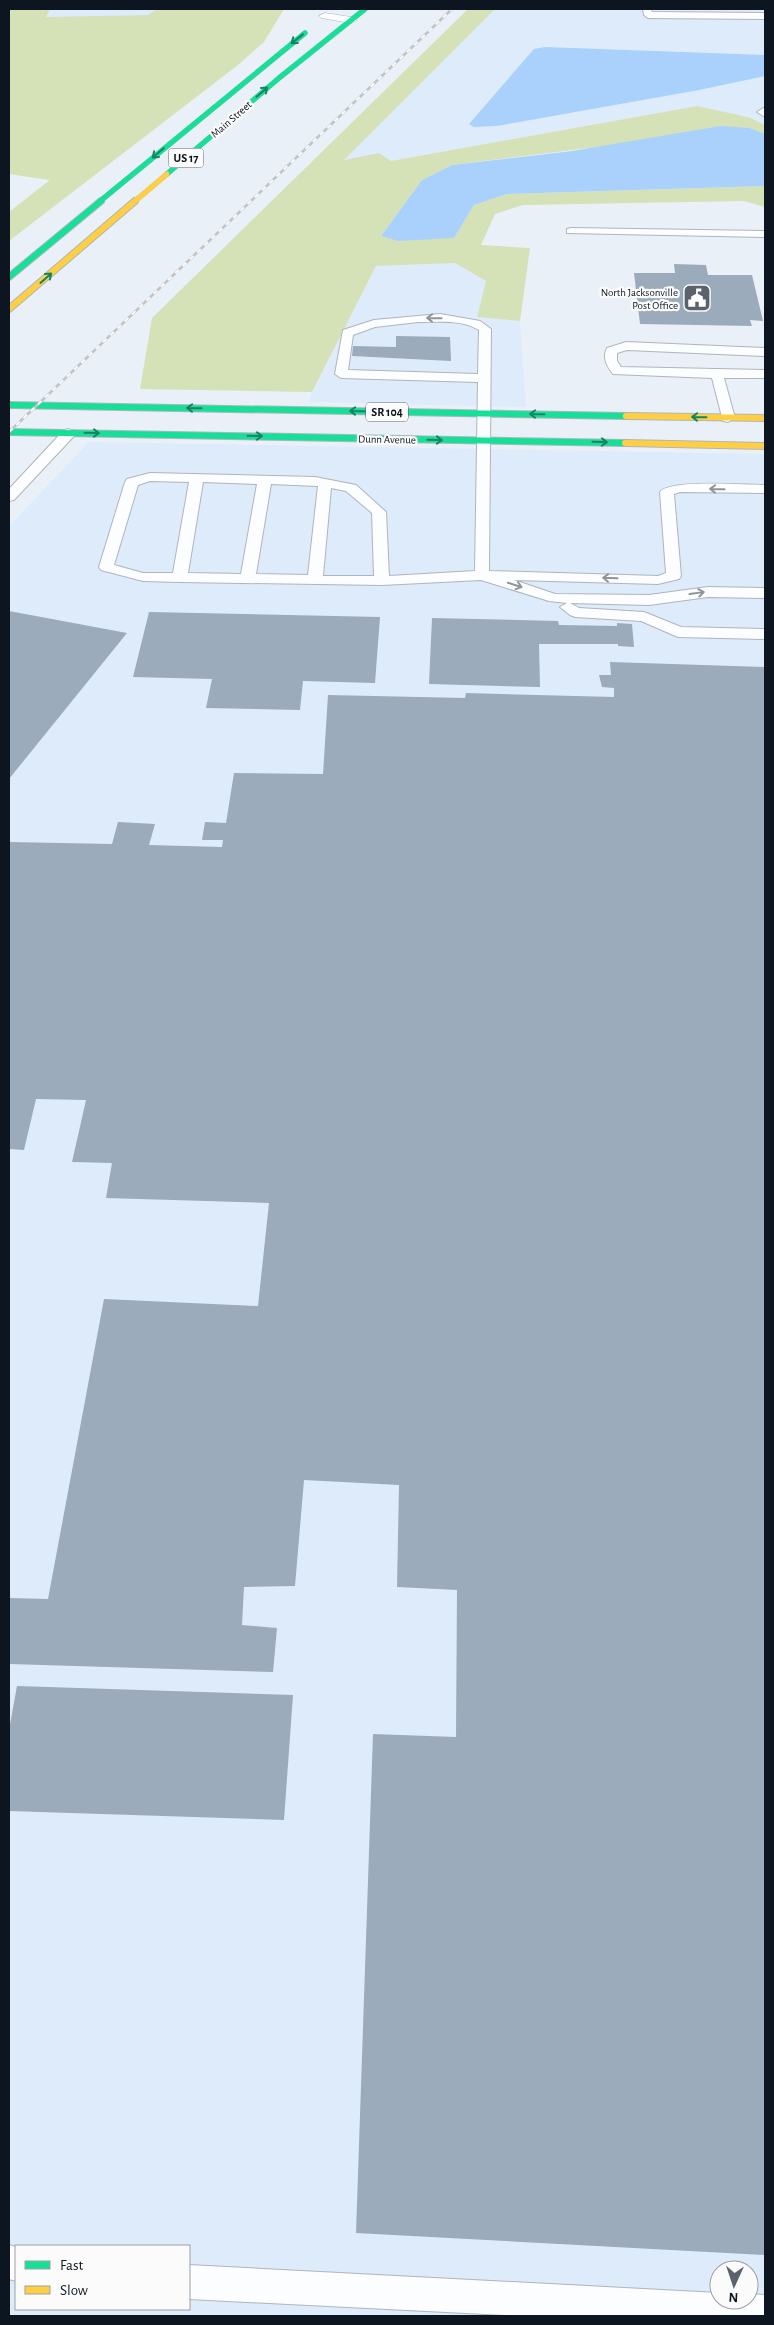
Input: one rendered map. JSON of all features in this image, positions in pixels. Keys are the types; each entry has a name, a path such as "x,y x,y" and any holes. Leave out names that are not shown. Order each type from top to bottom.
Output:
{"main road":[{"name":"Main Street","path":"9,276 336,9"},
{"name":"Main Street","path":"9,309 279,78 365,9"},
{"name":"SR 104","path":"9,405 765,418"},
{"name":"Dunn Avenue","path":"9,432 765,446"}],"street":[{"path":"318,22 351,20"}],"lane":[{"path":"647,9 648,15 765,16"},
{"path":"571,231 765,234"},
{"path":"482,575 486,414 485,329 482,325 440,318 414,318 376,322 354,327 347,333 341,374 485,378"},
{"path":"765,352 626,346 611,351 611,361 617,371 765,374"},
{"path":"717,374 728,418"},
{"path":"9,497 69,433"},
{"path":"382,581 382,547 378,512 351,488 325,483 265,479 150,477 132,482 106,567 142,577 180,578 382,581 482,575 658,580 674,576 666,492 678,488 765,490"},
{"path":"180,578 197,478"},
{"path":"248,579 265,479"},
{"path":"315,580 325,483"},
{"path":"482,575 554,598 575,612 644,617 678,632 765,634"},
{"path":"658,580 668,597"},
{"path":"554,598 649,600 708,592 765,593"},
{"path":"190,2282 765,2312"}],"shaded area":[{"path":"50,9 157,9 149,15 46,17"},
{"path":"495,9 765,9 765,125 748,117 697,106 391,161 379,153 343,161"},
{"path":"455,263 486,281 477,317 520,321 526,407 309,402 312,392 376,266"},
{"path":"89,442 765,454 765,2316 9,2316 9,526"}],"green space":[{"path":"10,9 50,9 46,17 148,15 157,9 284,9 264,42 238,65 9,241 9,212 50,180 9,174"},
{"path":"468,9 495,9 344,160 379,153 391,161 697,106 748,117 765,125 765,134 750,128 452,165 422,180 381,236 454,238 474,205 507,194 765,186 765,207 744,201 523,205 495,214 481,245 530,248 520,321 477,317 486,281 455,263 376,266 312,392 140,389 152,318"}],"water":[{"path":"545,47 765,55 765,76 699,90 497,126 474,127 469,124 534,49"},
{"path":"721,126 750,128 765,134 765,186 507,194 474,205 454,238 398,241 381,236 422,180 452,165 572,151"}],"building":[{"name":"North Jacksonville Post Office","path":"674,264 706,265 708,275 752,275 763,321 750,320 752,326 640,324 634,273 675,273"},
{"path":"396,336 450,337 451,361 352,356 353,346 396,347"},
{"path":"9,611 127,633 9,779"},
{"path":"149,612 380,617 375,683 303,681 300,710 206,708 212,679 133,677"},
{"path":"432,618 558,621 559,625 617,626 617,623 632,624 634,647 618,646 618,644 539,644 540,687 429,684"},
{"path":"610,662 765,667 765,2255 356,2233 373,1734 456,1737 457,1590 397,1587 399,1485 304,1480 295,1586 244,1587 242,1625 277,1628 273,1672 9,1664 9,1598 48,1599 104,1299 258,1306 269,1203 106,1198 112,1163 72,1162 86,1100 36,1099 24,1150 9,1149 9,842 112,844 118,822 155,824 149,845 222,847 223,840 202,840 205,822 226,823 234,773 323,774 328,695 465,698 466,693 614,697 614,688 602,687 599,675 611,675"},
{"path":"17,1686 293,1695 284,1820 9,1811 9,1730"}],"railway":[{"path":"9,432 452,9"}],"traffic: fast":[{"path":"167,174 279,78 365,9"},
{"path":"9,277 305,33"},
{"path":"9,405 626,416"},
{"path":"9,432 625,443"}],"traffic: slow":[{"path":"9,309 167,174"},
{"path":"626,416 765,418"},
{"path":"625,443 765,446"}],"place":[{"name":"North Jacksonville Post Office","path":"697,298"}]}
